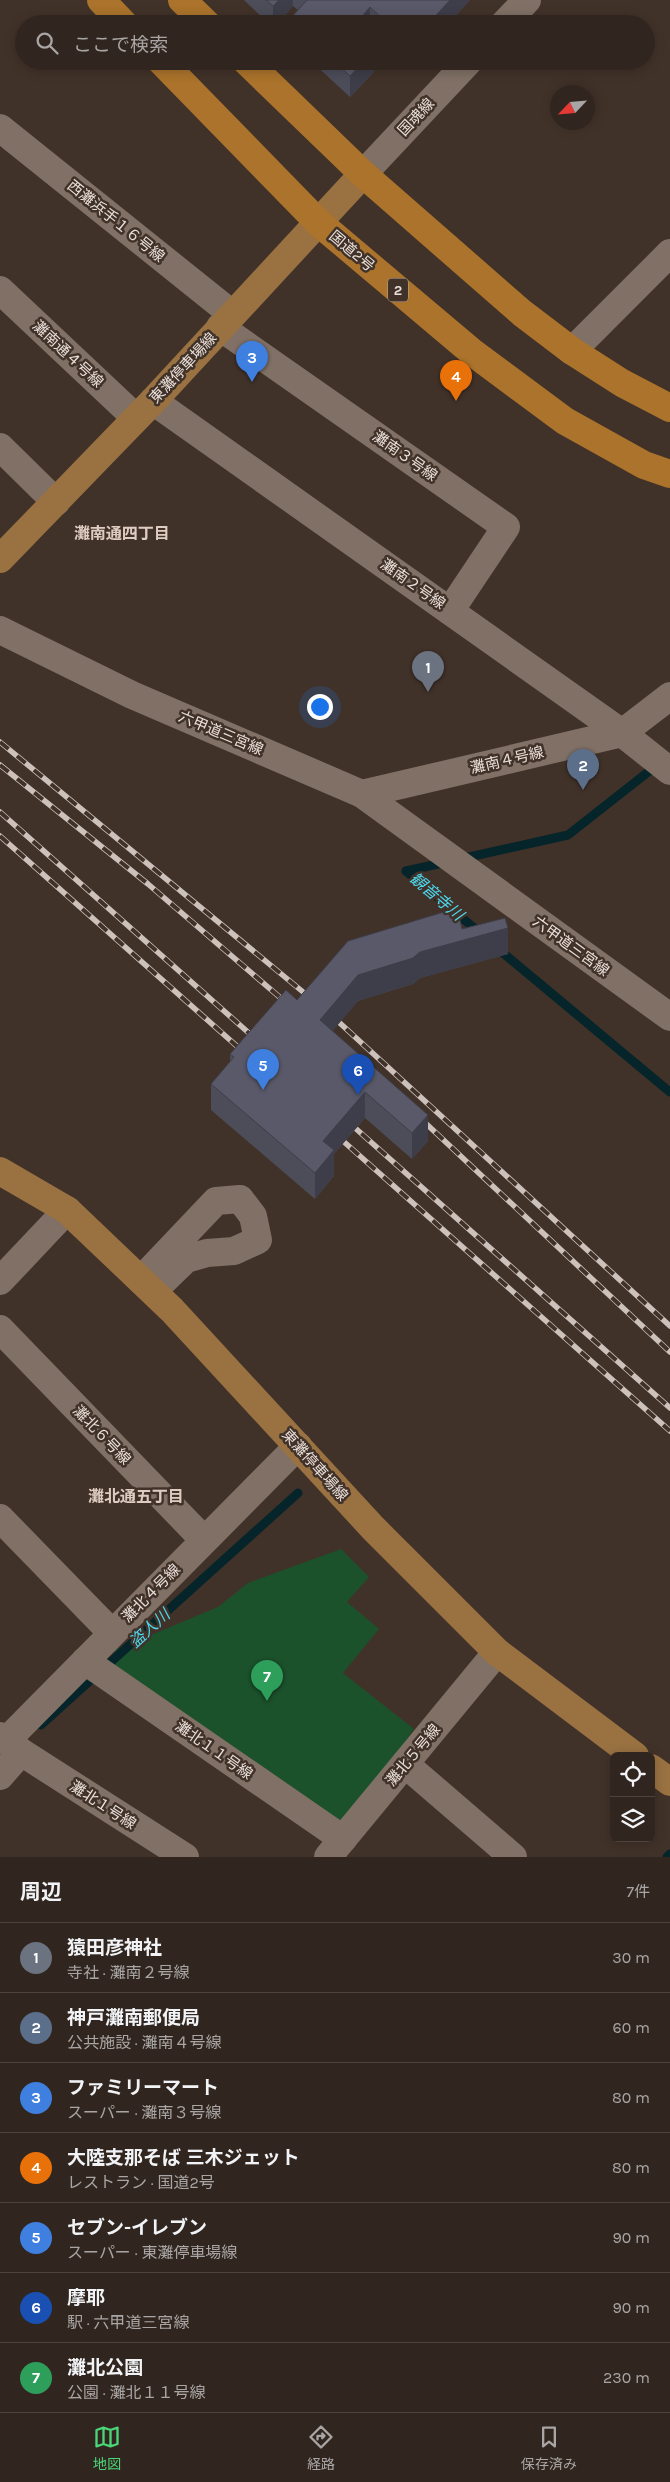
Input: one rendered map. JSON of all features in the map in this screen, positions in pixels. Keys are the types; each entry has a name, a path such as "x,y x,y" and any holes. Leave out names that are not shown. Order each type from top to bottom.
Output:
{"highway":[{"path":"101,0 115,15"},
{"path":"182,0 198,15"},
{"name":"国道2号","path":"170,70 318,223 472,352 565,422 644,464 670,474"},
{"path":"255,70 363,174 522,312 572,351 622,383 670,408"}],"main road":[{"name":"東灘停車場線","path":"0,559 145,410 363,174"},
{"name":"東灘停車場線","path":"0,1171 67,1210 190,1326 373,1528 497,1652 630,1752"},
{"path":"655,1771 670,1782"}],"street":[{"path":"513,15 527,0"},
{"name":"国魂線","path":"363,174 461,70"},
{"name":"西灘浜手１６号線","path":"0,128 226,321"},
{"path":"572,351 670,253"},
{"name":"灘南通４号線","path":"0,290 145,410"},
{"name":"灘南３号線","path":"226,321 506,527 450,611"},
{"name":"灘南２号線","path":"145,410 450,611 622,733 670,771"},
{"path":"0,448 56,502"},
{"name":"六甲道三宮線","path":"0,630 132,695 362,794 670,1017"},
{"name":"灘南４号線","path":"362,794 622,733 670,696"},
{"path":"0,1281 67,1210"},
{"name":"灘北６号線","path":"0,1329 204,1540"},
{"name":"灘北４号線","path":"0,1776 11,1744 112,1633 298,1446"},
{"path":"0,1518 112,1633"},
{"name":"灘北５号線","path":"336,1848 497,1652"},
{"name":"灘北１１号線","path":"86,1662 336,1848"},
{"name":"灘北１号線","path":"11,1744 185,1857"},
{"path":"405,1764 513,1857"}],"green space":[{"path":"341,1549 369,1577 347,1602 379,1629 343,1673 414,1729 342,1831 111,1669 115,1650 218,1607 248,1583"}],"building":[{"path":"266,0 279,0 273,6"},
{"path":"307,0 450,0 436,15 378,15 370,7 363,15 294,15"},
{"path":"344,70 356,70 350,76"},
{"path":"457,908 462,929 505,918 508,928 420,952 413,958 358,975 320,1020 428,1115 412,1133 365,1092 323,1141 334,1150 315,1173 211,1084 234,1057 230,1054 286,990 297,1000 348,941"}],"waterway":[{"name":"観音寺川","path":"460,859 568,835 657,765"},
{"name":"観音寺川","path":"406,871 447,862"},
{"name":"観音寺川","path":"406,871 480,933"},
{"name":"観音寺川","path":"497,948 670,1092"},
{"name":"盗人川","path":"41,1725 298,1493"},
{"name":"観音寺川","path":"667,1857 670,1854"}],"railway":[{"path":"0,742 314,1001"},
{"path":"0,765 148,884 290,1006"},
{"path":"0,812 259,1042"},
{"path":"0,836 248,1056"},
{"path":"330,1014 670,1326"},
{"path":"419,1117 670,1352"},
{"path":"345,1119 670,1408"},
{"path":"334,1133 670,1431"}],"place":[{"name":"ファミリーマート","path":"252,382"},
{"name":"大陸支那そば 三木ジェット","path":"456,401"},
{"name":"猿田彦神社","path":"428,692"},
{"name":"神戸灘南郵便局","path":"583,790"},
{"name":"セブン-イレブン","path":"263,1090"},
{"name":"摩耶","path":"358,1095"},
{"name":"灘北公園","path":"267,1701"}],"district":[{"name":"灘南通四丁目","path":"122,533"},
{"name":"灘北通五丁目","path":"136,1496"}]}
